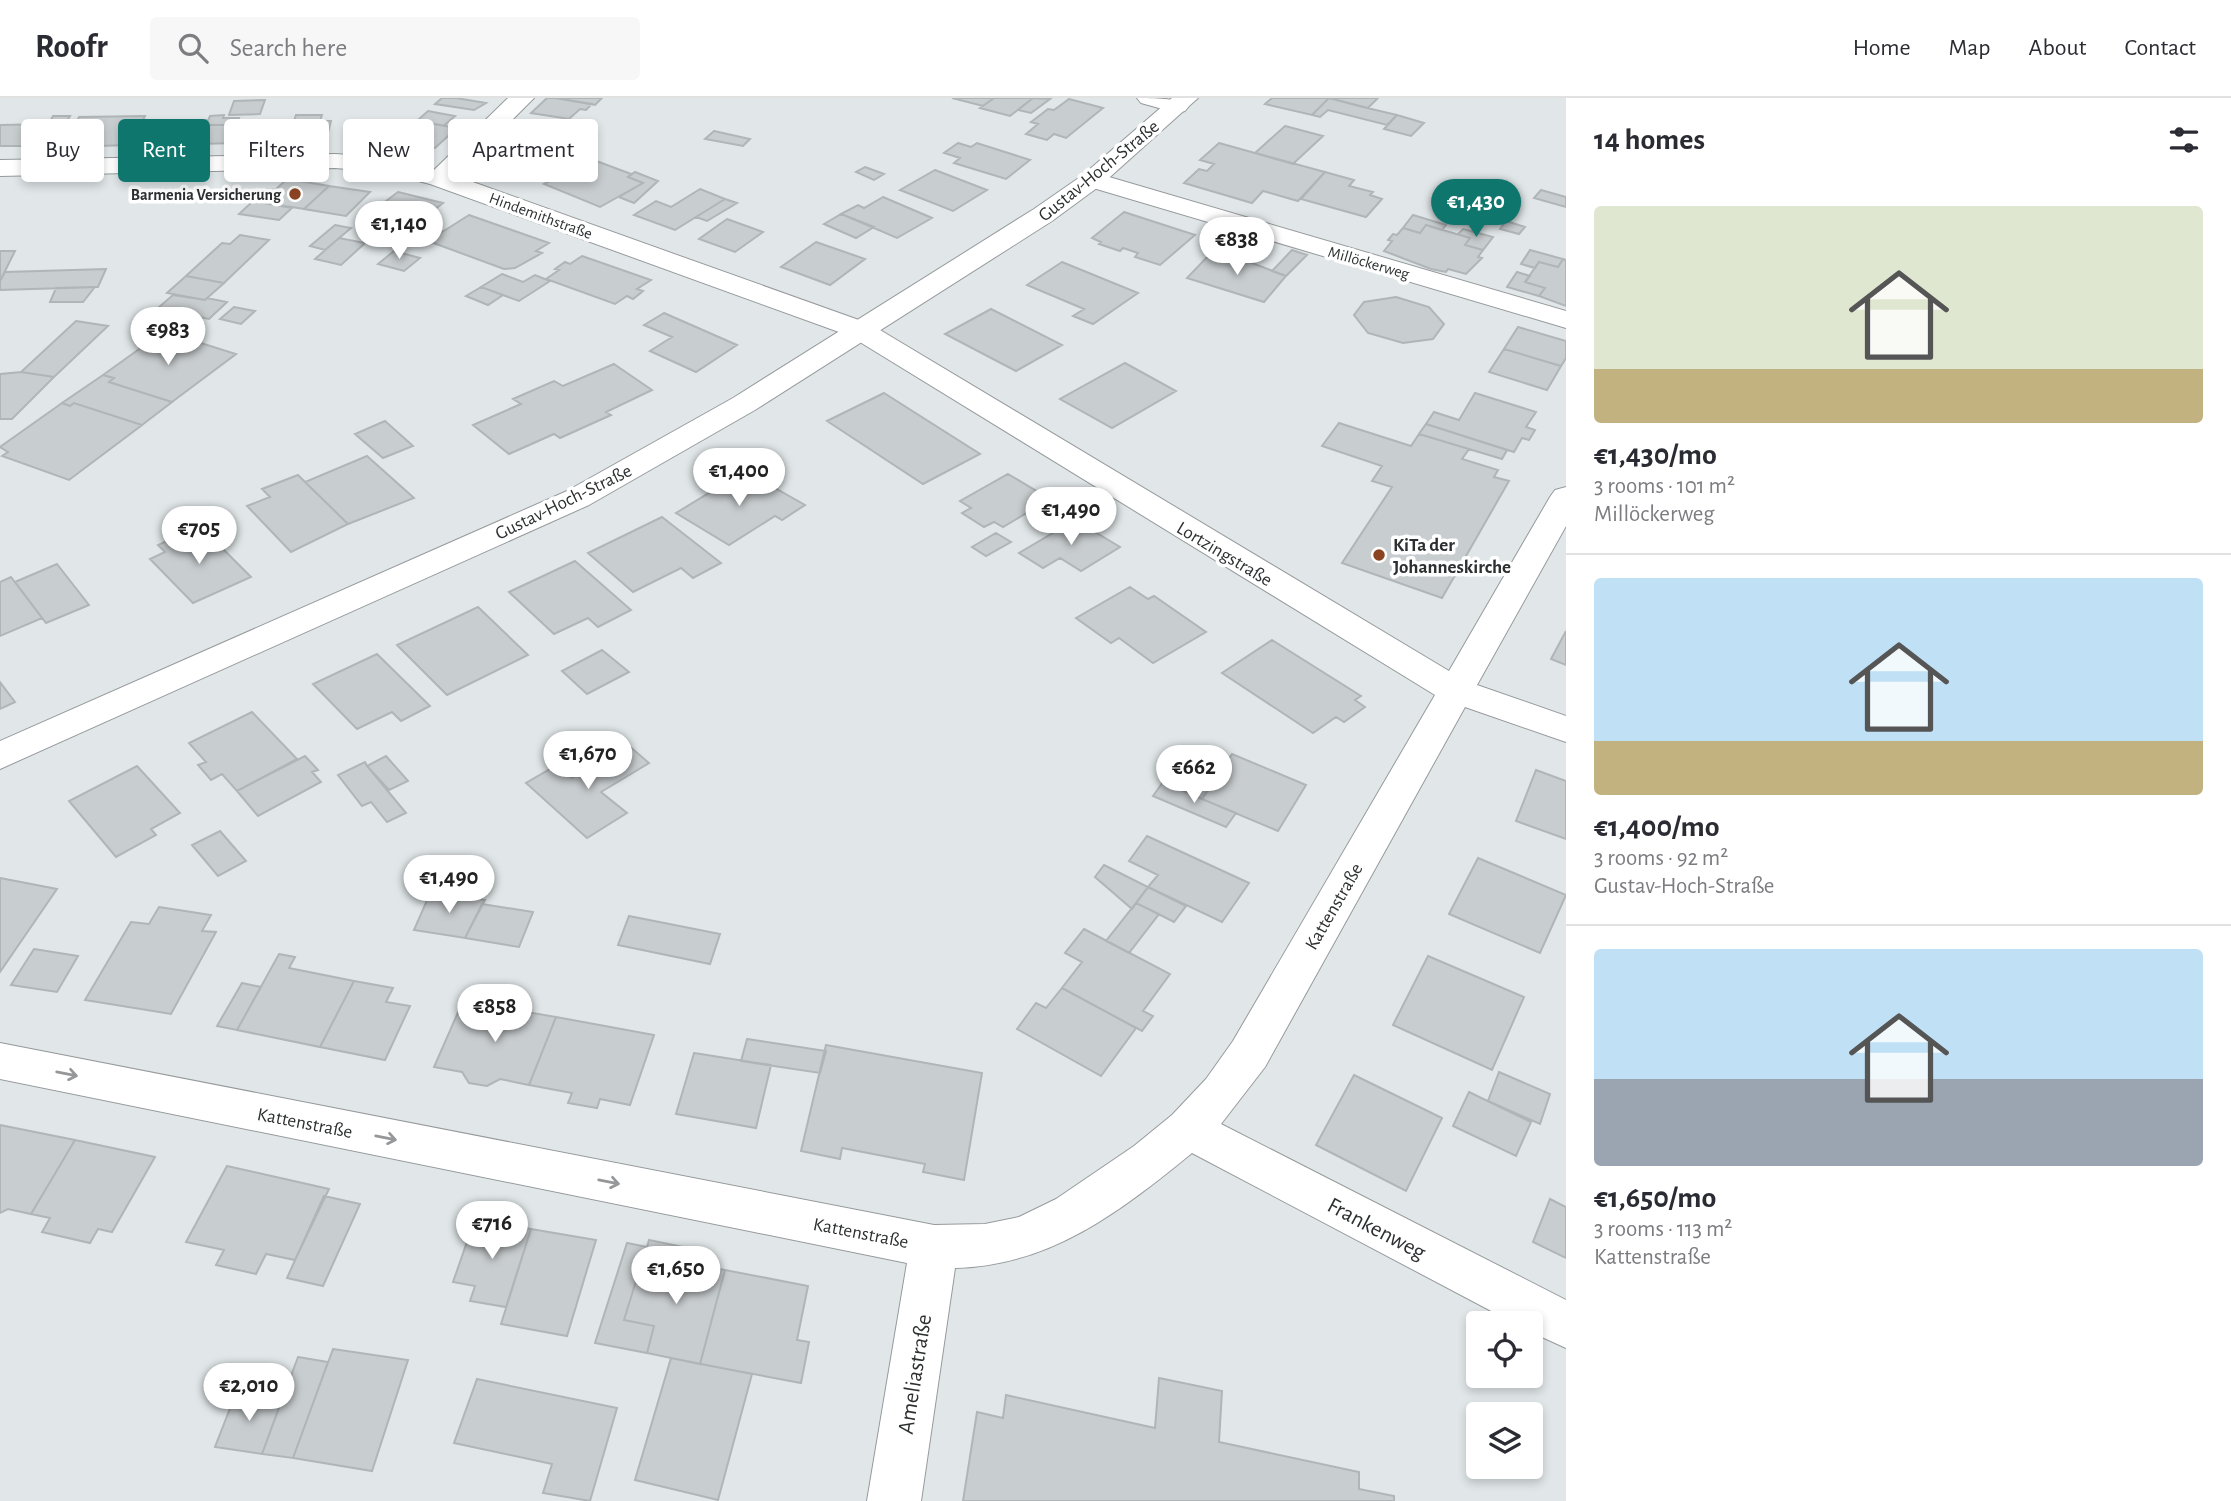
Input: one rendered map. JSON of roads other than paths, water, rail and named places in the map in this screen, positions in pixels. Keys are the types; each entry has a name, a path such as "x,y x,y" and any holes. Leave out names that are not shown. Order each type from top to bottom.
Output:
{"street":[{"path":"439,178 522,98"},
{"path":"1149,98 1182,102"},
{"name":"Gustav-Hoch-Straße","path":"0,756 578,498 744,404 1043,215 1091,180 1182,102"},
{"name":"Hindemithstraße","path":"0,168 335,161 385,165 439,178 860,330"},
{"name":"Millöckerweg","path":"1091,180 1566,320"},
{"name":"Lortzingstraße","path":"860,330 1455,691 1566,729"},
{"name":"Kattenstraße","path":"0,1061 933,1247 985,1246 1026,1237 1073,1214 1150,1160 1188,1129 1222,1092 1249,1054 1566,497"},
{"name":"Frankenweg","path":"1188,1129 1566,1325"},
{"name":"Ameliastraße","path":"894,1501 933,1247"}],"place":[{"name":"Barmenia Versicherung","path":"295,194"},
{"name":"KiTa der Johanneskirche","path":"1379,555"}]}
